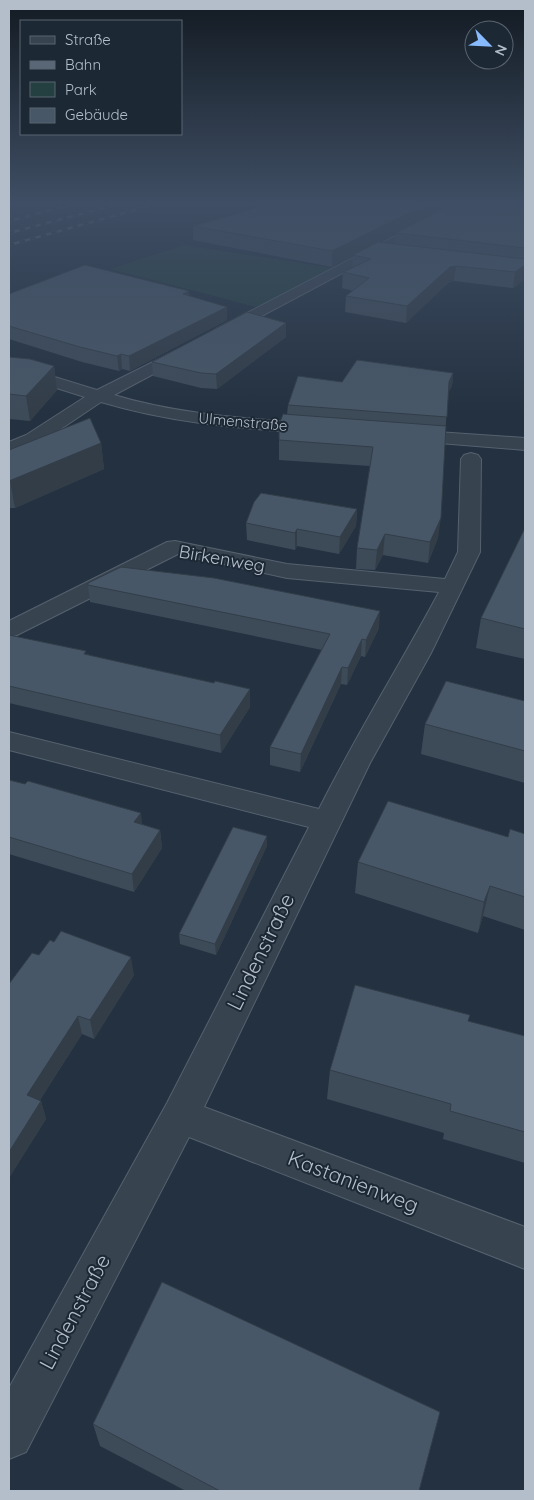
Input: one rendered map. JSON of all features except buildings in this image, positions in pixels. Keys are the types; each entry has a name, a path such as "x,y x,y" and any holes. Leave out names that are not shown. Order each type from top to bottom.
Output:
{"street":[{"path":"9,449 33,440 100,395 330,274"},
{"name":"Ulmenstraße","path":"9,368 143,410 199,420 335,430"},
{"path":"393,434 525,444"},
{"name":"Lindenstraße","path":"9,1435 180,1116 326,821 453,587 469,552 471,459"},
{"name":"Birkenweg","path":"9,630 175,547 287,571 453,587"},
{"path":"9,741 326,821"},
{"name":"Kastanienweg","path":"180,1116 525,1248"}],"green space":[{"path":"129,274 328,274 256,307"}]}
